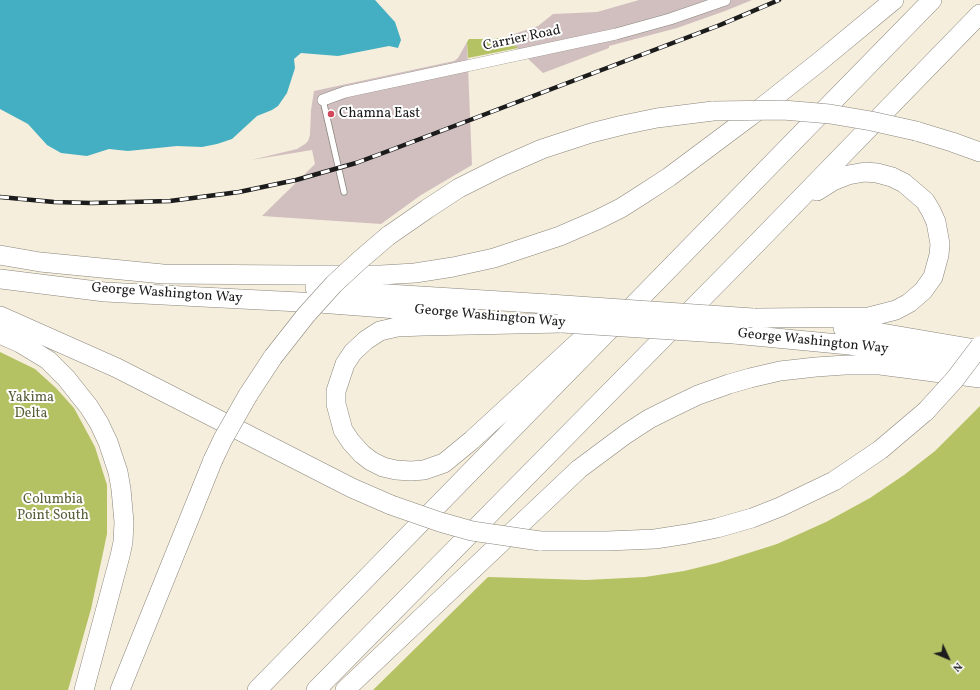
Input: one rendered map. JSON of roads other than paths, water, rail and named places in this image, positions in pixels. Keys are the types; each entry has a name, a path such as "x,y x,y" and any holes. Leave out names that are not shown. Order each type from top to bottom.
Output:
{"highway":[{"path":"0,255 40,262 163,274 352,275 415,273 494,258 560,236 621,208 669,177 801,77 894,0"},
{"path":"257,690 932,0"},
{"path":"316,690 758,242 980,14"},
{"path":"120,690 213,460 248,395 273,357 302,320 334,284 360,260 388,236 459,188 501,166 542,149 592,133 657,118 713,111 751,110 804,112 864,120 916,132 980,152"},
{"path":"755,318 869,317 896,310 909,303 923,291 933,277 940,255 940,244 936,222 931,210 915,191 892,177 877,173 865,172 848,175 816,192 758,242"},
{"path":"562,323 397,327 380,331 352,352 345,364 336,391 336,404 343,430 362,454 383,467 411,472 424,470 444,463 472,440 670,257 723,213"},
{"name":"George Washington Way","path":"163,274 372,294 755,318 870,331 980,350"},
{"name":"George Washington Way","path":"0,279 105,292 319,304 501,317 562,323 734,334 849,344 980,364"},
{"path":"0,316 116,368 356,490 391,506 472,531 540,541 607,542 655,539 717,528 752,518 780,507 834,481 880,450 926,411 955,379 980,346"},
{"path":"0,334 20,343 48,360 66,378 89,407 99,423 108,442 118,472 124,516 123,542 84,690"},
{"path":"345,690 579,469 626,434 649,419 671,408 698,395 750,378 780,371 816,367 880,365 980,378"}],"street":[{"name":"Carrier Road","path":"323,100 345,92 616,34 670,19 725,0"}],"lane":[{"path":"323,100 344,192"}],"water":[{"path":"0,0 375,0 395,22 401,40 398,48 389,46 338,56 301,53 294,59 295,68 287,93 278,106 257,116 232,139 202,147 177,146 128,151 109,149 87,156 61,153 47,145 28,124 0,109"}],"railway":[{"path":"0,197 54,202 91,203 170,201 239,192 296,180 356,163 391,150 720,25 779,0"}],"place":[{"name":"Chamna East","path":"331,114"}],"park label":[{"name":"Yakima Delta","path":"31,406"},
{"name":"Columbia Point South","path":"53,508"}]}
